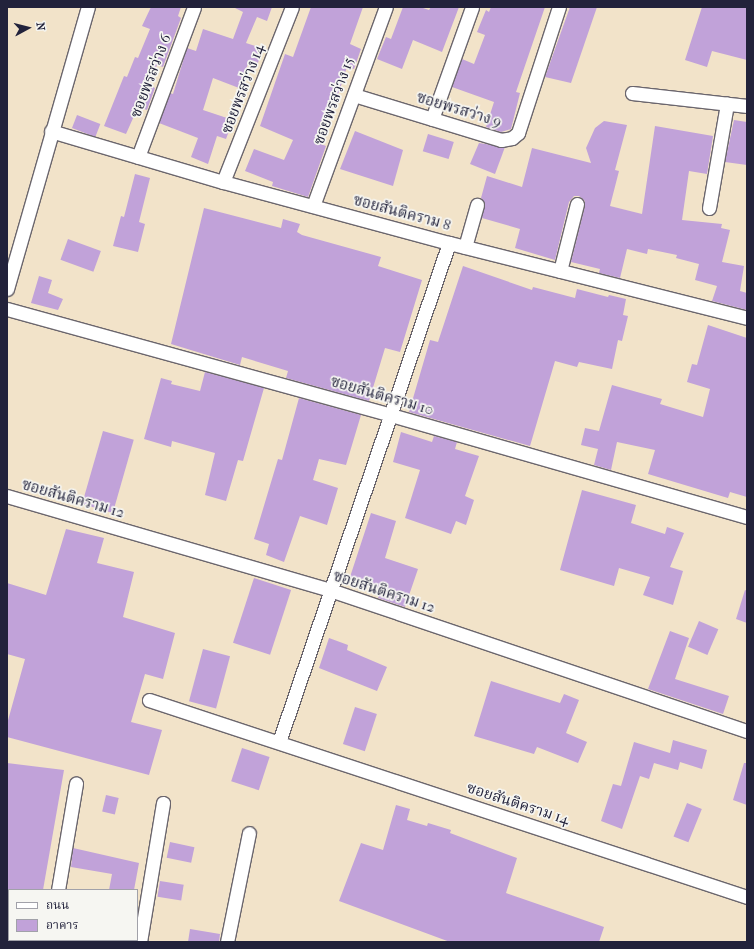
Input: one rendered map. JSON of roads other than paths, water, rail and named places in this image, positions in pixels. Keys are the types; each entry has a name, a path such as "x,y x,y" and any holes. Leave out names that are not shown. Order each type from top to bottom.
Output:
{"street":[{"path":"7,289 51,131 88,7"},
{"name":"ซอยพรสว่าง 6","path":"138,157 194,7"},
{"name":"ซอยพรสว่าง 14","path":"223,182 292,7"},
{"name":"ซอยพรสว่าง 15","path":"313,206 386,7"},
{"path":"432,119 472,7"},
{"name":"ซอยพรสว่าง 9","path":"354,95 501,140 518,133 559,7"},
{"path":"632,93 747,106"},
{"path":"709,208 727,104"},
{"name":"ซอยสันติคราม 8","path":"51,131 223,182 450,243 747,318"},
{"path":"560,271 576,204"},
{"path":"465,247 477,205"},
{"path":"279,742 333,591 450,243"},
{"name":"ซอยสันติคราม 10","path":"7,309 391,415 747,517"},
{"name":"ซอยสันติคราม 12","path":"7,496 333,591 747,730"},
{"name":"ซอยสันติคราม 14","path":"149,700 747,897"},
{"path":"58,889 76,784"},
{"path":"140,942 163,803"},
{"path":"227,942 249,833"}]}
